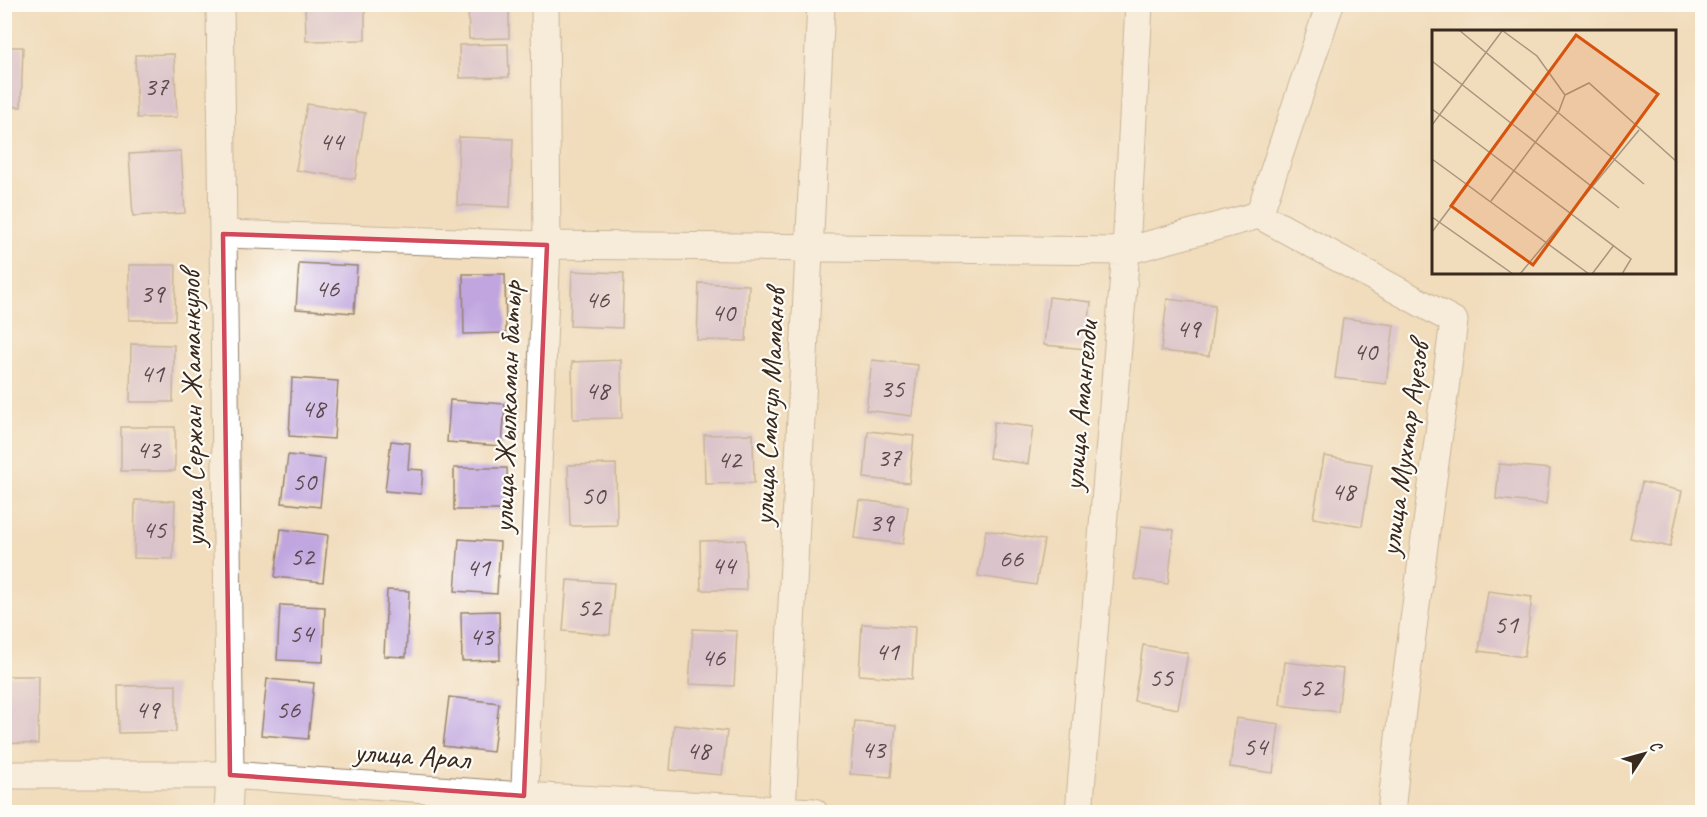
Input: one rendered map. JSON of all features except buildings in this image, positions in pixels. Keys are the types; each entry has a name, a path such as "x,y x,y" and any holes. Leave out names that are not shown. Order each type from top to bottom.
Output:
{"street":[{"name":"улица Сержан Жаманкулов","path":"220,4 230,775 228,813"},
{"name":"улица Жылкаман батыр","path":"524,804 547,245 545,4"},
{"name":"улица Смагул Маманов","path":"782,812 821,4"},
{"name":"улица Амангелди","path":"1079,813 1126,251 1139,4"},
{"path":"223,234 547,245 1126,251 1259,215 1330,4"},
{"name":"улица Мухтар Ауезов","path":"1259,215 1454,321 1402,710 1391,813"},
{"name":"улица Арал","path":"4,776 230,775 524,804 814,813"}],"highlighted area":[{"path":"223,234 547,245 524,796 230,775"}]}
